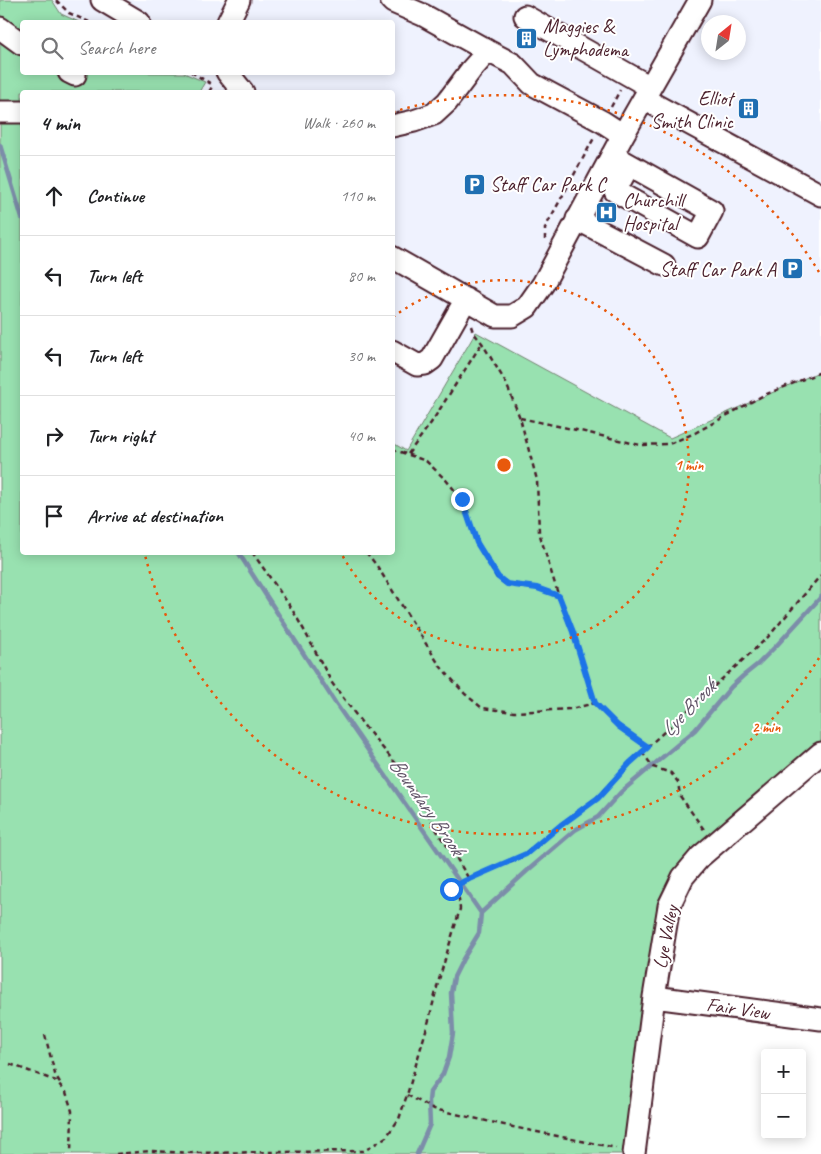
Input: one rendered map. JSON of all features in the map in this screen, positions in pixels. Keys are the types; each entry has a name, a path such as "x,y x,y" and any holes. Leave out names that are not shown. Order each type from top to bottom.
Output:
{"street":[{"path":"102,0 136,20"},
{"path":"229,20 239,0"},
{"path":"391,0 423,15 513,64 532,84 603,122 622,135"},
{"path":"395,260 495,316 512,316 527,307 542,284 578,218 620,160 622,135 643,88 700,0"},
{"path":"525,16 821,195"},
{"path":"0,28 20,43"},
{"path":"395,125 434,114 447,102 488,51"},
{"path":"219,79 239,90"},
{"path":"0,112 20,112"},
{"path":"578,218 664,265"},
{"path":"395,353 417,365 424,364 432,359 466,299"},
{"name":"Lye Valley","path":"640,1153 654,997 669,906 683,877 700,857 821,753"},
{"name":"Fair View","path":"654,997 821,1019"}],"path":[{"path":"56,0 69,13 85,20"},
{"path":"203,75 219,79 211,90"},
{"path":"546,248 545,228 626,78 643,88"},
{"path":"471,325 473,332 506,382 520,418 537,480 538,532 573,632 595,703 618,726 648,747"},
{"path":"407,454 431,423 482,343"},
{"path":"520,418 640,445 669,444 695,433 762,396 821,372"},
{"path":"395,450 426,461 462,499 477,543 498,577 507,584 537,588 559,596"},
{"path":"254,555 290,606 332,683 365,727 398,765 440,836 469,879"},
{"path":"368,555 440,666 465,694 482,708 514,712 571,709 595,703"},
{"path":"116,1154 150,1151 192,1153 364,1151 386,1137 399,1119 408,1095 460,909 459,899 451,889 526,854 598,798 630,763 768,636 821,575"},
{"path":"642,752 653,767 671,773 678,782 680,796 702,826"},
{"path":"45,1035 55,1074 66,1092 72,1111 71,1154"},
{"path":"10,1064 56,1081 66,1092"},
{"path":"408,1095 434,1109 640,1153"}],"shaded area":[{"name":"Churchill Hospital","path":"52,0 821,0 821,371 670,438 476,332 406,451 395,445 395,90 200,90 205,82 189,75 395,75 395,20 74,20 61,14"}],"green space":[{"path":"0,0 52,0 61,14 74,20 20,20 20,75 189,75 205,82 200,90 20,90 20,555 395,555 395,444 406,451 476,332 670,438 821,371 821,741 675,868 659,899 622,1154 0,1154"}],"waterway":[{"name":"Boundary Brook","path":"0,145 20,211"},
{"name":"Boundary Brook","path":"240,555 336,704 481,913 479,933 454,977 451,993 453,1033 449,1057 443,1074 430,1092 430,1124 417,1154"},
{"name":"Lye Brook","path":"481,913 575,830 598,817 621,792 695,730 731,687 758,664 821,597"}],"place":[{"name":"Maggies & Lymphodema","path":"527,38"},
{"name":"Elliot Smith Clinic","path":"749,109"},
{"name":"Staff Car Park C","path":"474,184"},
{"name":"Churchill Hospital","path":"607,212"},
{"name":"Staff Car Park A","path":"792,269"}],"route":[{"path":"451,889 526,854 598,798 630,763 648,747 618,726 595,703 573,632 559,596 537,588 507,584 498,577 477,543 462,499"}]}
